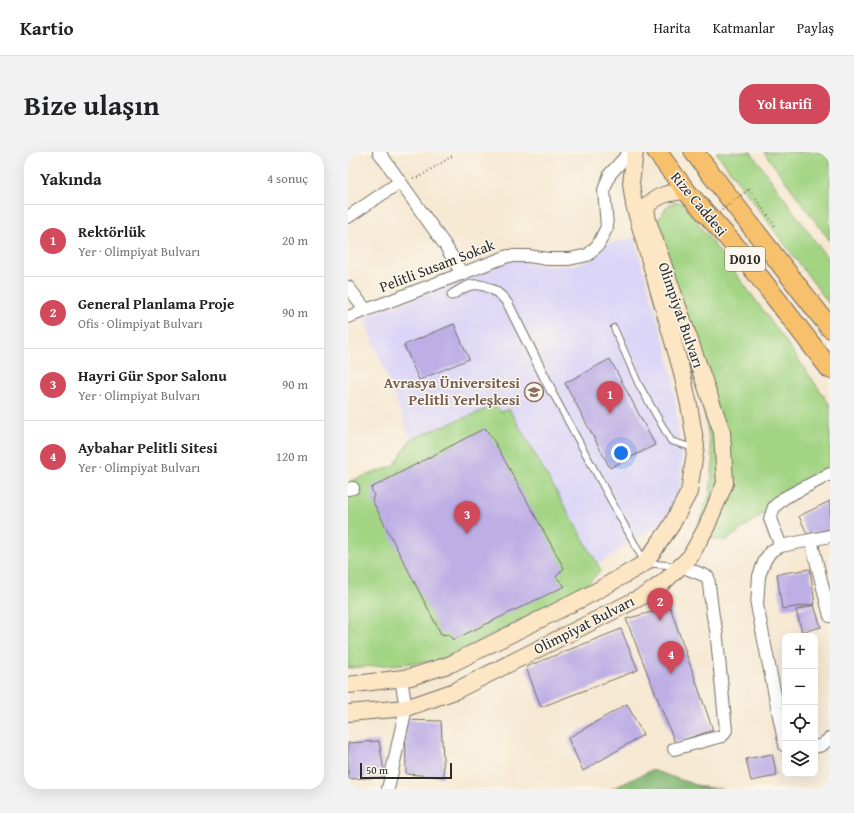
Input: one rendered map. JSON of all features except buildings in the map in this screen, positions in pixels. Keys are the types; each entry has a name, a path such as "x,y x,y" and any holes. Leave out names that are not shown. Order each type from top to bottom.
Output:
{"highway":[{"name":"Rize Caddesi","path":"657,152 686,191 737,248 830,369"},
{"name":"Rize Caddesi","path":"694,152 830,328"}],"main road":[{"name":"Olimpiyat Bulvarı","path":"348,685 411,677 451,664 592,593 645,563 671,526 689,492 696,449 689,405 681,369 634,205 631,183 635,152"},
{"name":"Olimpiyat Bulvarı","path":"348,713 406,708 455,691 647,594 665,581 690,557 706,528 725,483 722,432 648,221 646,207 662,195 686,191"}],"street":[{"path":"379,152 445,245 462,274"},
{"name":"Pelitli Susam Sokak","path":"348,317 508,256 569,259 588,254 598,245 607,227 604,190 610,174 630,152"},
{"path":"348,217 400,182"},
{"path":"452,295 472,285 481,285 490,288 503,296 552,390"},
{"path":"348,287 366,310"},
{"path":"781,546 770,519 774,507 784,498 830,474"},
{"path":"784,741 757,606 759,576 765,560 771,551 781,546 830,536"},
{"path":"811,540 830,616"},
{"path":"674,749 722,736 726,730 716,628 713,617 708,577 680,566"},
{"path":"388,789 406,708 401,679"},
{"path":"818,746 822,745 830,738"}],"lane":[{"path":"614,328 639,385 671,441 696,449"},
{"path":"552,390 645,563 680,566"}],"path":[{"path":"400,182 419,177 452,156"},
{"path":"703,225 749,189 775,226"}],"shaded area":[{"name":"Avrasya Üniversitesi Pelitli Yerleşkesi","path":"634,238 665,344 673,379 682,462 681,482 674,505 661,522 598,564 509,409 500,412 496,405 411,439 364,317 514,260 551,267 572,265 586,262 599,255 606,244"}],"green space":[{"path":"716,152 751,152 830,262 830,305"},
{"path":"764,152 830,152 830,241"},
{"path":"681,202 777,329 830,405 830,464 726,541 693,536 710,493 713,462 705,415 653,233 659,218 669,204"},
{"path":"496,405 500,412 509,409 601,570 583,589 440,661 348,668 348,497 356,494 350,481 394,466 411,439"},
{"path":"652,770 702,787 721,789 612,789"}],"place":[{"name":"Avrasya Üniversitesi Pelitli Yerleşkesi","path":"534,392"},
{"name":"Rektörlük","path":"610,414"},
{"name":"Hayri Gür Spor Salonu","path":"467,534"},
{"name":"General Planlama Proje","path":"660,621"},
{"name":"Aybahar Pelitli Sitesi","path":"671,674"}]}
